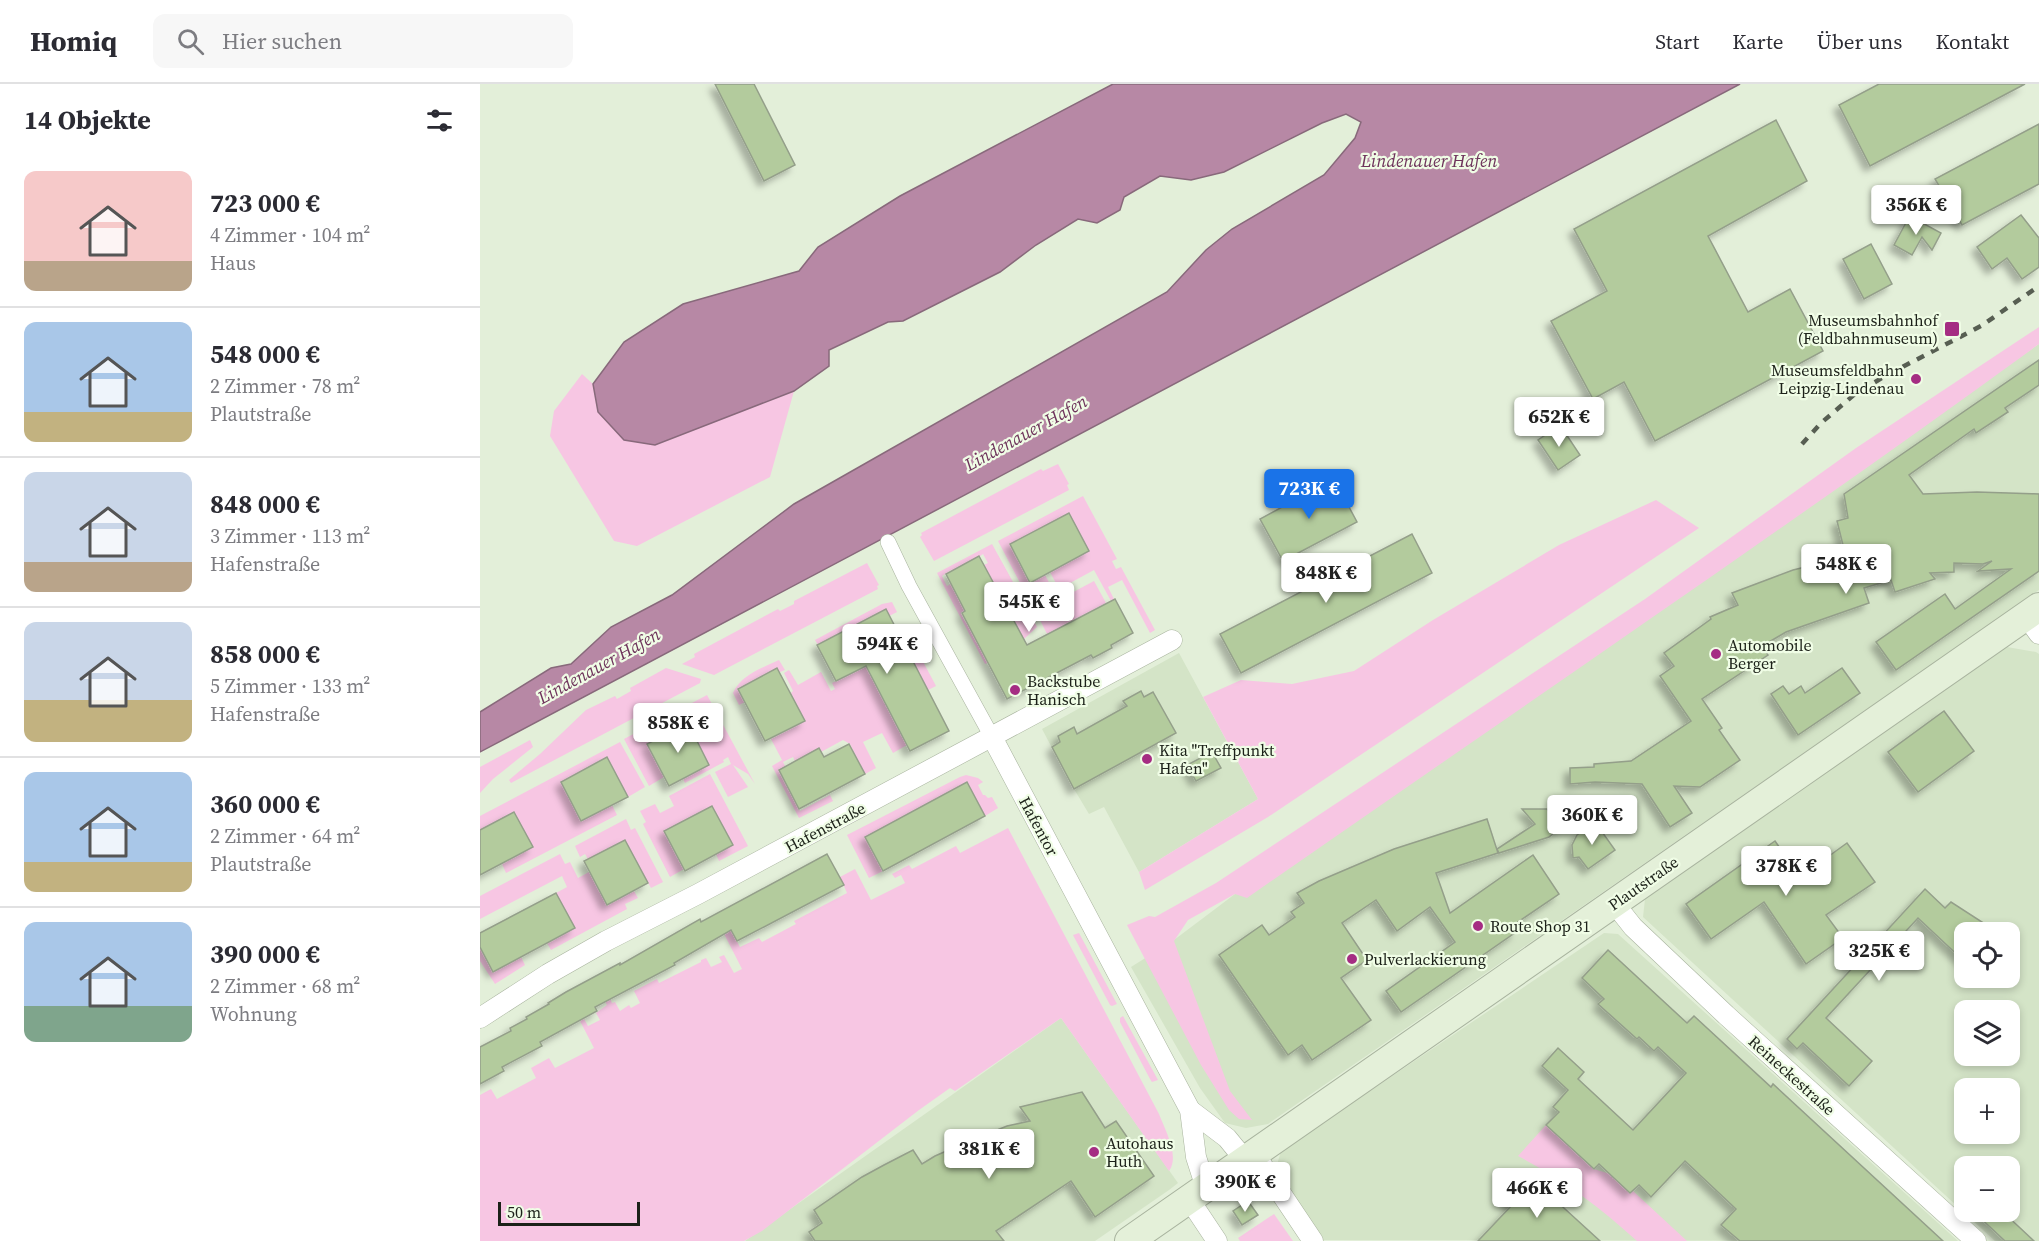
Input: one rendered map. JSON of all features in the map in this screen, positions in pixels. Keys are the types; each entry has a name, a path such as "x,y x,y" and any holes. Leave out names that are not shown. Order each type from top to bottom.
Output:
{"main road":[{"name":"Plautstraße","path":"1129,1241 1614,903 2035,619"}],"street":[{"name":"Hafentor","path":"888,542 909,586 1190,1110 1198,1194 1217,1241"},
{"name":"Hafenstraße","path":"480,1018 548,974 606,941 1172,640"},
{"name":"Reineckestraße","path":"1614,903 1633,927 1726,1015 1976,1241"},
{"name":"Hafentor","path":"1190,1110 1249,1157 1313,1241"}],"shaded area":[{"path":"2039,327 2039,344 1743,554 1247,898 1235,894 1188,920 1174,941 1230,1091 1252,1120 1239,1119 1229,1110 1201,1065 1127,925 1149,916 1155,917 1216,883 1645,599 1856,448"},
{"path":"2039,344 2039,590 1268,1124 1246,1128 1225,1123 1200,1088 1131,967 1174,940 1235,894"},
{"path":"582,374 593,384 598,412 655,445 794,391 770,477 637,546 614,541 550,436 554,411"},
{"path":"1058,464 1069,484 1067,485 1069,490 934,561 920,537 921,533 1041,469 1043,471"},
{"path":"1083,496 1117,559 1112,561 1116,569 1121,567 1155,630 1150,633 1122,580 1108,587 1114,599 1111,601 1094,570 1059,589 1050,572 1089,551 1069,513 1010,544 1030,582 1045,575 1051,586 1028,598 998,541"},
{"path":"1656,500 1699,528 1268,817 1145,890 1139,872 1258,799 1203,697 1241,680 1292,684 1354,671 1433,620 1559,545"},
{"path":"992,544 1013,582 998,590 984,565 988,563 983,554 954,574 951,570 942,576 947,586 951,584 965,611 961,613 965,621 970,619 976,631 972,633 976,640 980,638 987,652 983,654 987,661 992,661 985,664 937,573"},
{"path":"867,563 879,585 878,589 714,675 682,664 695,657 694,654 778,609 780,611 794,604 794,601"},
{"path":"1094,581 1106,603 1047,634 1036,612"},
{"path":"1015,586 1037,627 1024,639 1000,595"},
{"path":"892,602 897,612 889,616 818,645 815,640 882,604"},
{"path":"910,637 936,686 928,690 902,641"},
{"path":"2007,647 2039,654 2039,1241 1995,1241 1974,1222 2020,1222 2020,1156 1954,1156 1954,1203 1643,917 1645,899"},
{"name":"Kita \"Treffpunkt Hafen\"","path":"1179,653 1258,799 1139,872 1104,807 1089,814 1042,729"},
{"path":"779,660 785,670 780,672 777,668 738,689 745,702 739,705 733,693 741,681"},
{"path":"866,666 907,745 893,753 882,733 863,742 876,768 865,774 850,744 843,740 821,752 819,748 795,761 793,757 783,762 785,766 779,770 800,811 830,795 833,801 799,818 772,766 782,760 771,739 805,721 784,673 789,670 798,685 821,672 831,691 835,689 832,683"},
{"path":"666,668 701,679 700,683 511,783 509,780 586,710 615,696 617,699 631,691 630,688"},
{"path":"707,695 755,784 748,774 733,765 748,787 728,797 715,772 731,764 728,757 723,760 724,762 685,783 683,779 709,765 687,723 648,744 664,777 649,786 624,739"},
{"path":"530,740 533,747 493,779 480,793 480,767"},
{"path":"620,742 645,787 628,797 607,757 561,782 581,821 612,805 617,815 506,873 502,864 533,847 514,813 480,830 480,816"},
{"path":"710,774 748,846 719,861 716,854 733,845 712,806 665,831 684,869 670,877 643,824 646,822 640,811 655,804 660,813 674,806 669,796"},
{"path":"966,775 983,782 978,785 983,795 988,798 992,797 998,808 985,816 967,783 865,837 883,871 869,878 847,835"},
{"path":"626,819 631,830 635,828 663,882 651,888 625,840 588,859 585,854 580,857 575,846"},
{"path":"1008,828 1159,1114 1172,1151 1172,1165 1169,1171 1061,1018 955,1091 950,1088 762,1231 744,1241 480,1241 480,1095 491,1089 497,1099 536,1078 531,1068 549,1058 555,1068 594,1048 580,1021 584,1019 588,1026 600,1020 596,1013 607,1005 601,994 607,992 612,1003 615,1002 620,1011 629,1005 631,1008 640,1003 634,991 657,979 659,983 706,958 711,967 722,962 719,957 724,955 734,973 742,969 718,922 724,918 740,947 759,938 762,942 796,924 794,921 847,893 840,877 855,869 871,900 905,883 901,875 895,878 892,874 909,865 912,869 956,846 960,853"},
{"path":"560,854 565,864 570,862 578,878 589,872 607,905 634,891 638,898 625,904 627,909 551,950 547,943 575,928 556,893 567,887 562,876 480,919 480,896"},
{"path":"1079,933 1117,1004 1110,1005 1073,935"},
{"path":"1604,933 1618,934 1958,1241 1323,1240 1282,1185 1277,1165 1281,1151"},
{"path":"480,947 493,971 521,957 525,965 495,984 480,961"},
{"path":"1123,1016 1158,1080 1152,1082 1150,1079 1120,1022"},
{"path":"1061,1018 1178,1183 1169,1190 1095,1241 745,1241"},
{"path":"1546,1125 1594,1169 1610,1174 1630,1193 1633,1191 1687,1241 1637,1241 1580,1194 1518,1156"},
{"path":"1274,1214 1293,1241 1240,1241 1238,1238"}],"water":[{"name":"Lindenauer Hafen","path":"1113,84 1740,84 480,752 480,712 551,668 571,664 611,627 672,595 794,504 1167,292 1206,250 1232,229 1324,175 1355,138 1361,122 1346,114 1322,123 1224,172 1191,180 1160,176 1124,197 1120,210 1097,223 1078,219 1036,245 1000,272 903,321 888,322 829,350 829,366 794,391 655,445 624,440 598,412 593,384 624,342 683,304 799,271 818,247 900,196"}],"building":[{"path":"715,84 754,84 795,165 764,181"},
{"path":"1879,84 2025,84 1870,166 1839,105"},
{"path":"1776,120 1807,181 1708,236 1748,312 1790,289 1823,351 1655,441 1624,382 1593,399 1551,321 1607,291 1574,229"},
{"path":"2039,124 2039,184 1962,225 1935,179"},
{"path":"1906,214 1941,233 1932,250 1922,237 1912,255 1894,245 1909,217"},
{"path":"2021,215 2039,238 2039,267 2022,279 2007,258 1992,269 1977,247"},
{"path":"1871,244 1892,284 1864,299 1843,259"},
{"path":"2039,360 2039,385 2005,408 2008,412 1976,433 1974,429 1909,475 1923,494 1977,492 2039,494 2039,571 1896,670 1876,642 1945,594 1955,609 2011,569 1978,571 1992,561 1983,564 1954,563 1954,572 1930,573 1935,579 1895,592 1891,580 1864,588 1869,603 1786,632 1762,646 1768,655 1702,699 1722,728 1719,730 1740,760 1700,787 1674,786 1692,813 1670,827 1642,784 1595,782 1570,784 1570,768 1631,761 1691,721 1660,676 1674,666 1664,653 1711,619 1710,617 1738,605 1732,593 1793,570 1846,557 1837,521 1848,518 1844,494"},
{"path":"1560,425 1580,455 1558,470 1538,440"},
{"path":"1334,479 1357,522 1283,561 1260,519"},
{"path":"1069,513 1089,551 1030,583 1010,544"},
{"path":"1412,534 1432,573 1241,673 1220,634"},
{"path":"979,556 1027,645 1115,599 1133,633 1093,658 1091,655 1007,699 962,613 965,611 946,574"},
{"path":"886,609 949,731 910,751 866,666 836,681 817,645"},
{"path":"777,668 805,721 765,741 738,689"},
{"path":"1842,668 1860,693 1798,735 1771,694 1783,686 1789,694 1801,686 1805,693"},
{"path":"1141,691 1144,697 1153,692 1176,733 1074,789 1052,747 1060,742 1058,736 1074,727 1077,734 1127,706 1123,701"},
{"path":"1944,711 1974,751 1918,792 1888,752"},
{"path":"688,723 709,765 669,786 647,744"},
{"path":"849,744 865,774 799,809 779,770 819,748 824,757"},
{"path":"1212,752 1221,768 1196,781 1187,765"},
{"path":"607,757 628,797 581,821 561,782"},
{"path":"967,782 985,816 883,871 865,837"},
{"path":"712,806 733,845 685,871 664,831"},
{"path":"1522,809 1547,809 1561,827 1549,837 1499,853 1497,849 1535,824"},
{"path":"514,812 533,847 480,875 480,830"},
{"path":"1487,819 1498,853 1436,873 1450,913 1533,855 1559,894 1512,926 1516,932 1401,1012 1386,991 1455,942 1430,907 1397,931 1376,900 1342,923 1367,960 1341,978 1371,1020 1312,1060 1302,1045 1288,1055 1219,955 1262,925 1269,935 1295,917 1291,912 1304,903 1297,893 1319,881 1394,849"},
{"path":"1595,822 1615,850 1588,869 1579,857 1573,858 1572,845 1577,835"},
{"path":"625,840 648,883 607,905 584,861"},
{"path":"1775,841 1800,877 1847,843 1875,882 1826,915 1843,938 1806,964 1764,902 1711,939 1686,904"},
{"path":"827,854 844,885 737,941 731,930 674,963 675,965 595,1007 597,1011 540,1042 542,1046 502,1067 504,1071 480,1084 480,1047 511,1031 510,1028 566,992 620,963 620,965 700,919 701,922"},
{"path":"1925,889 1945,908 1951,902 1982,922 1954,922 1954,952 1918,918 1826,1018 1872,1061 1849,1086 1803,1043 1797,1049 1787,1039"},
{"path":"556,893 575,928 493,972 480,947 480,933"},
{"path":"1608,950 1687,1023 1694,1016 1771,1087 1773,1084 1943,1241 1740,1241 1721,1225 1736,1209 1685,1161 1651,1197 1639,1185 1630,1193 1599,1164 1594,1169 1546,1125 1559,1112 1553,1107 1568,1090 1542,1066 1558,1048 1584,1072 1578,1079 1633,1130 1686,1073 1658,1047 1654,1051 1639,1037 1637,1039 1598,1004 1604,999 1582,978"},
{"path":"1082,1092 1105,1128 1116,1121 1154,1176 1095,1217 1071,1181 996,1231 1004,1241 815,1241 809,1232 822,1223 814,1210 862,1177 913,1150 922,1164 935,1156 1007,1126 1030,1121 1020,1107"},
{"path":"1530,1177 1600,1241 1478,1241 1512,1205 1507,1201"},
{"path":"1248,1201 1258,1215 1242,1225 1233,1211"},
{"path":"1985,1222 2014,1222 2034,1241 2005,1241"}],"railway":[{"path":"1802,444 1821,423 1855,394 1981,326 2039,286"}],"place":[{"name":"Museumsbahnhof (Feldbahnmuseum)","path":"1952,329"},
{"name":"Museumsfeldbahn Leipzig-Lindenau","path":"1916,379"},
{"name":"Automobile Berger","path":"1716,654"},
{"name":"Backstube Hanisch","path":"1015,690"},
{"name":"Kita \"Treffpunkt Hafen\"","path":"1147,759"},
{"name":"Route Shop 31","path":"1478,926"},
{"name":"Pulverlackierung","path":"1352,959"},
{"name":"Autohaus Huth","path":"1094,1152"}]}
